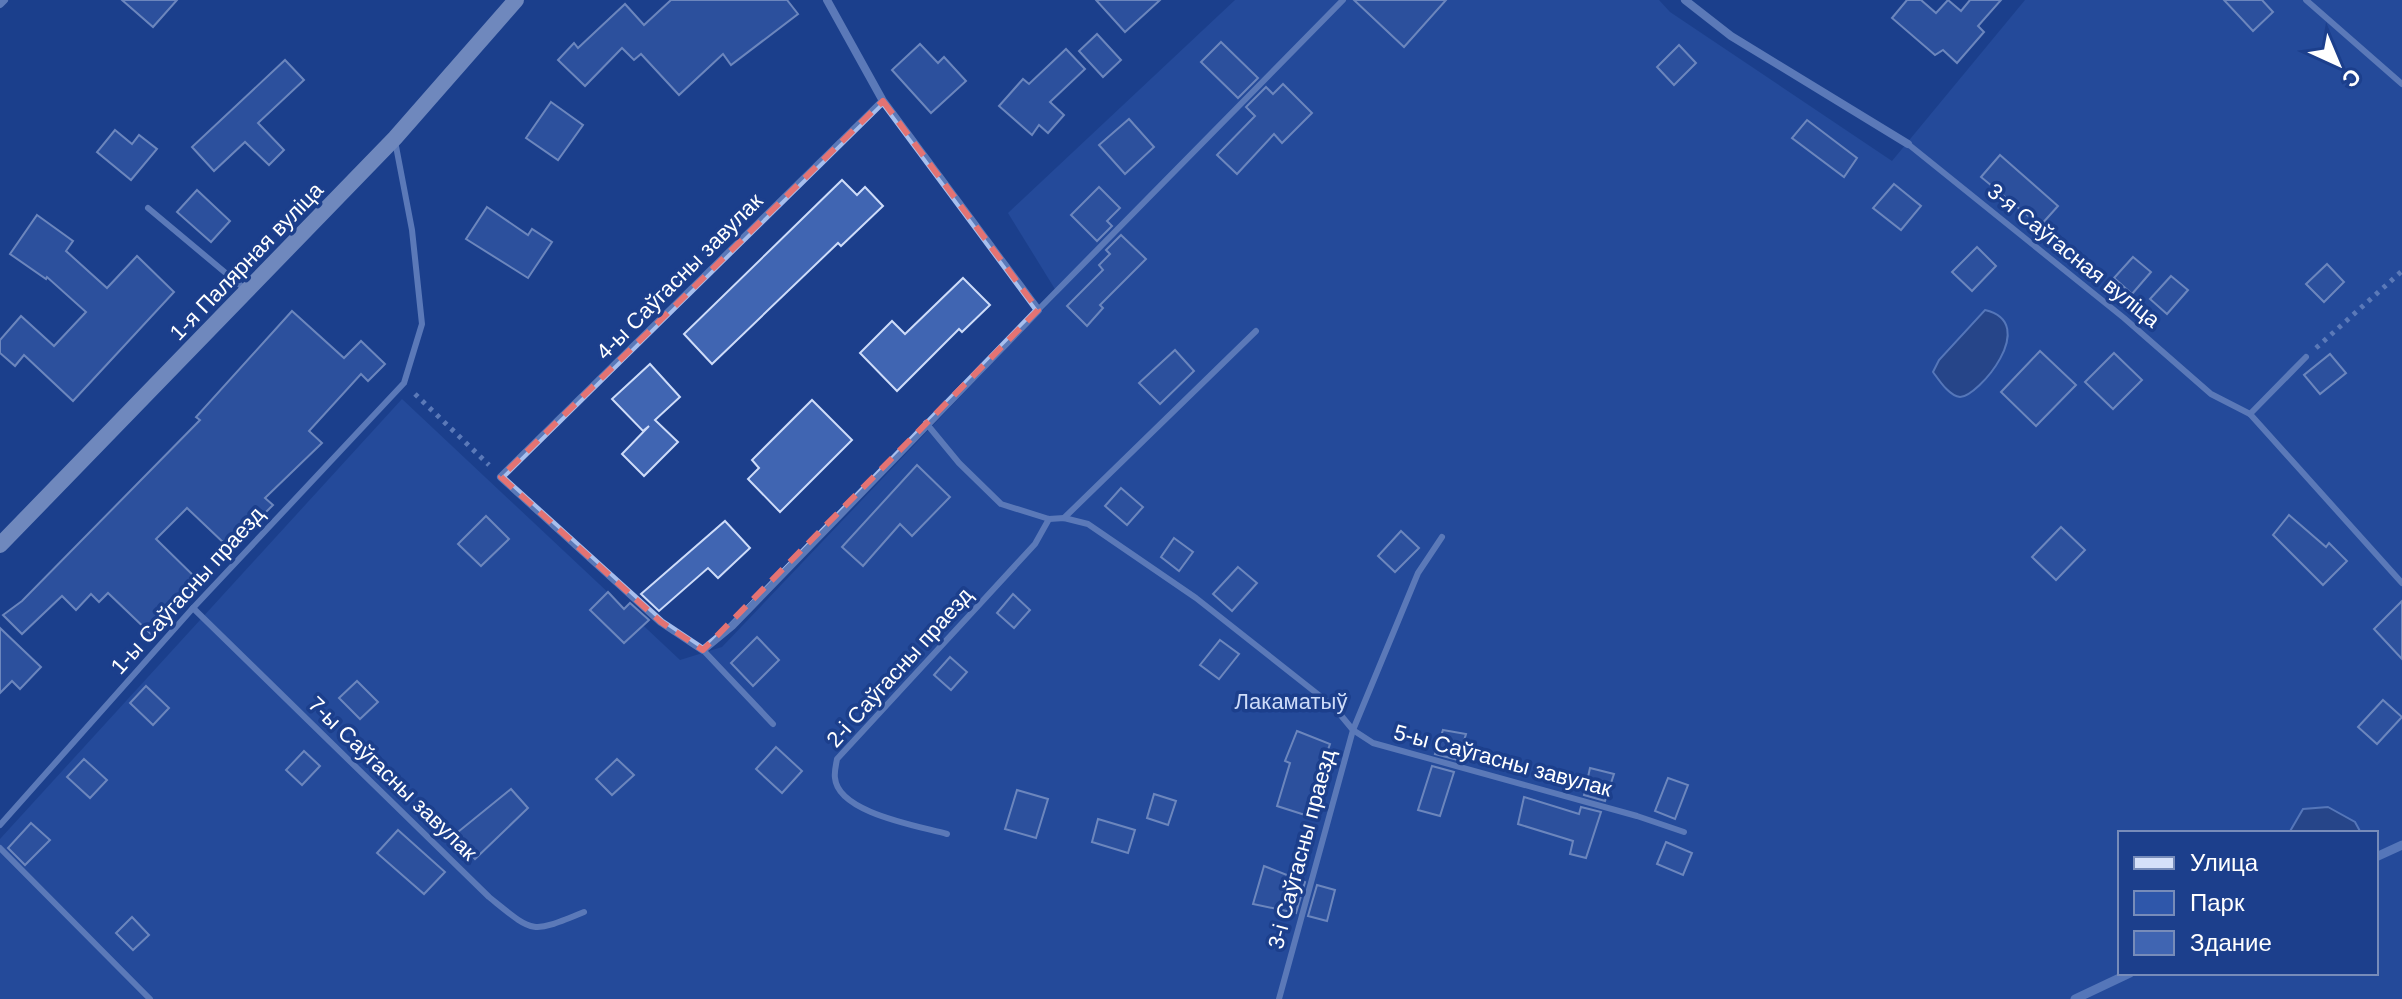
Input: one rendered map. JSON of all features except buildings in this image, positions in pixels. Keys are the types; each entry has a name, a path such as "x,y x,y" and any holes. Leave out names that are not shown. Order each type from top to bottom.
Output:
{"street":[{"name":"1-я Палярная вуліца","path":"0,545 395,138 516,0"},
{"path":"501,477 661,622 703,650 732,626 926,422 1038,310 883,101 827,0"},
{"name":"3-я Саўгасная вуліца","path":"1685,0 1731,36 1908,144"},
{"name":"4-ы Саўгасны завулак","path":"501,477 883,101"}],"lane":[{"path":"1038,310 1343,0"},
{"path":"2306,0 2402,84"},
{"name":"1-ы Саўгасны праезд","path":"0,825 193,608 404,383 422,324 412,230 395,138"},
{"name":"3-я Саўгасная вуліца","path":"1908,144 2124,318 2211,394 2250,414 2402,583"},
{"path":"148,208 248,292"},
{"path":"1064,518 1256,331"},
{"path":"2250,414 2306,357"},
{"path":"926,422 959,463 1001,504 1049,519"},
{"name":"5-ы Саўгасны завулак","path":"1049,519 1064,518 1088,524 1196,598 1334,707 1353,730 1373,743 1637,816 1684,832"},
{"name":"2-і Саўгасны праезд","path":"947,834 869,812 844,795 835,780 837,759 1035,544 1049,519"},
{"name":"3-і Саўгасны праезд","path":"1279,999 1353,730 1418,573 1442,537"},
{"name":"7-ы Саўгасны завулак","path":"193,608 489,897 527,927 541,930 584,912"},
{"path":"703,650 773,724"},
{"path":"0,848 150,999"}],"path":[{"path":"2306,357 2402,271"},
{"path":"404,383 501,477"}],"highlighted area":[{"path":"883,101 1038,310 703,650 661,622 501,477"}],"green space":[{"name":"Лакаматыў","path":"1235,0 1659,0 1670,12 1892,161 2025,0 2402,0 2402,999 0,999 0,839 402,399 680,660 722,647 1058,294 1008,213"}],"shaded area":[{"path":"1985,310 2001,317 2007,329 2006,343 1991,373 1969,394 1956,396 1933,372 1939,360"},
{"path":"2328,807 2355,822 2360,831 2290,831 2303,809"}],"waterway":[{"path":"2378,856 2402,845"},
{"path":"2075,999 2126,975"}]}
